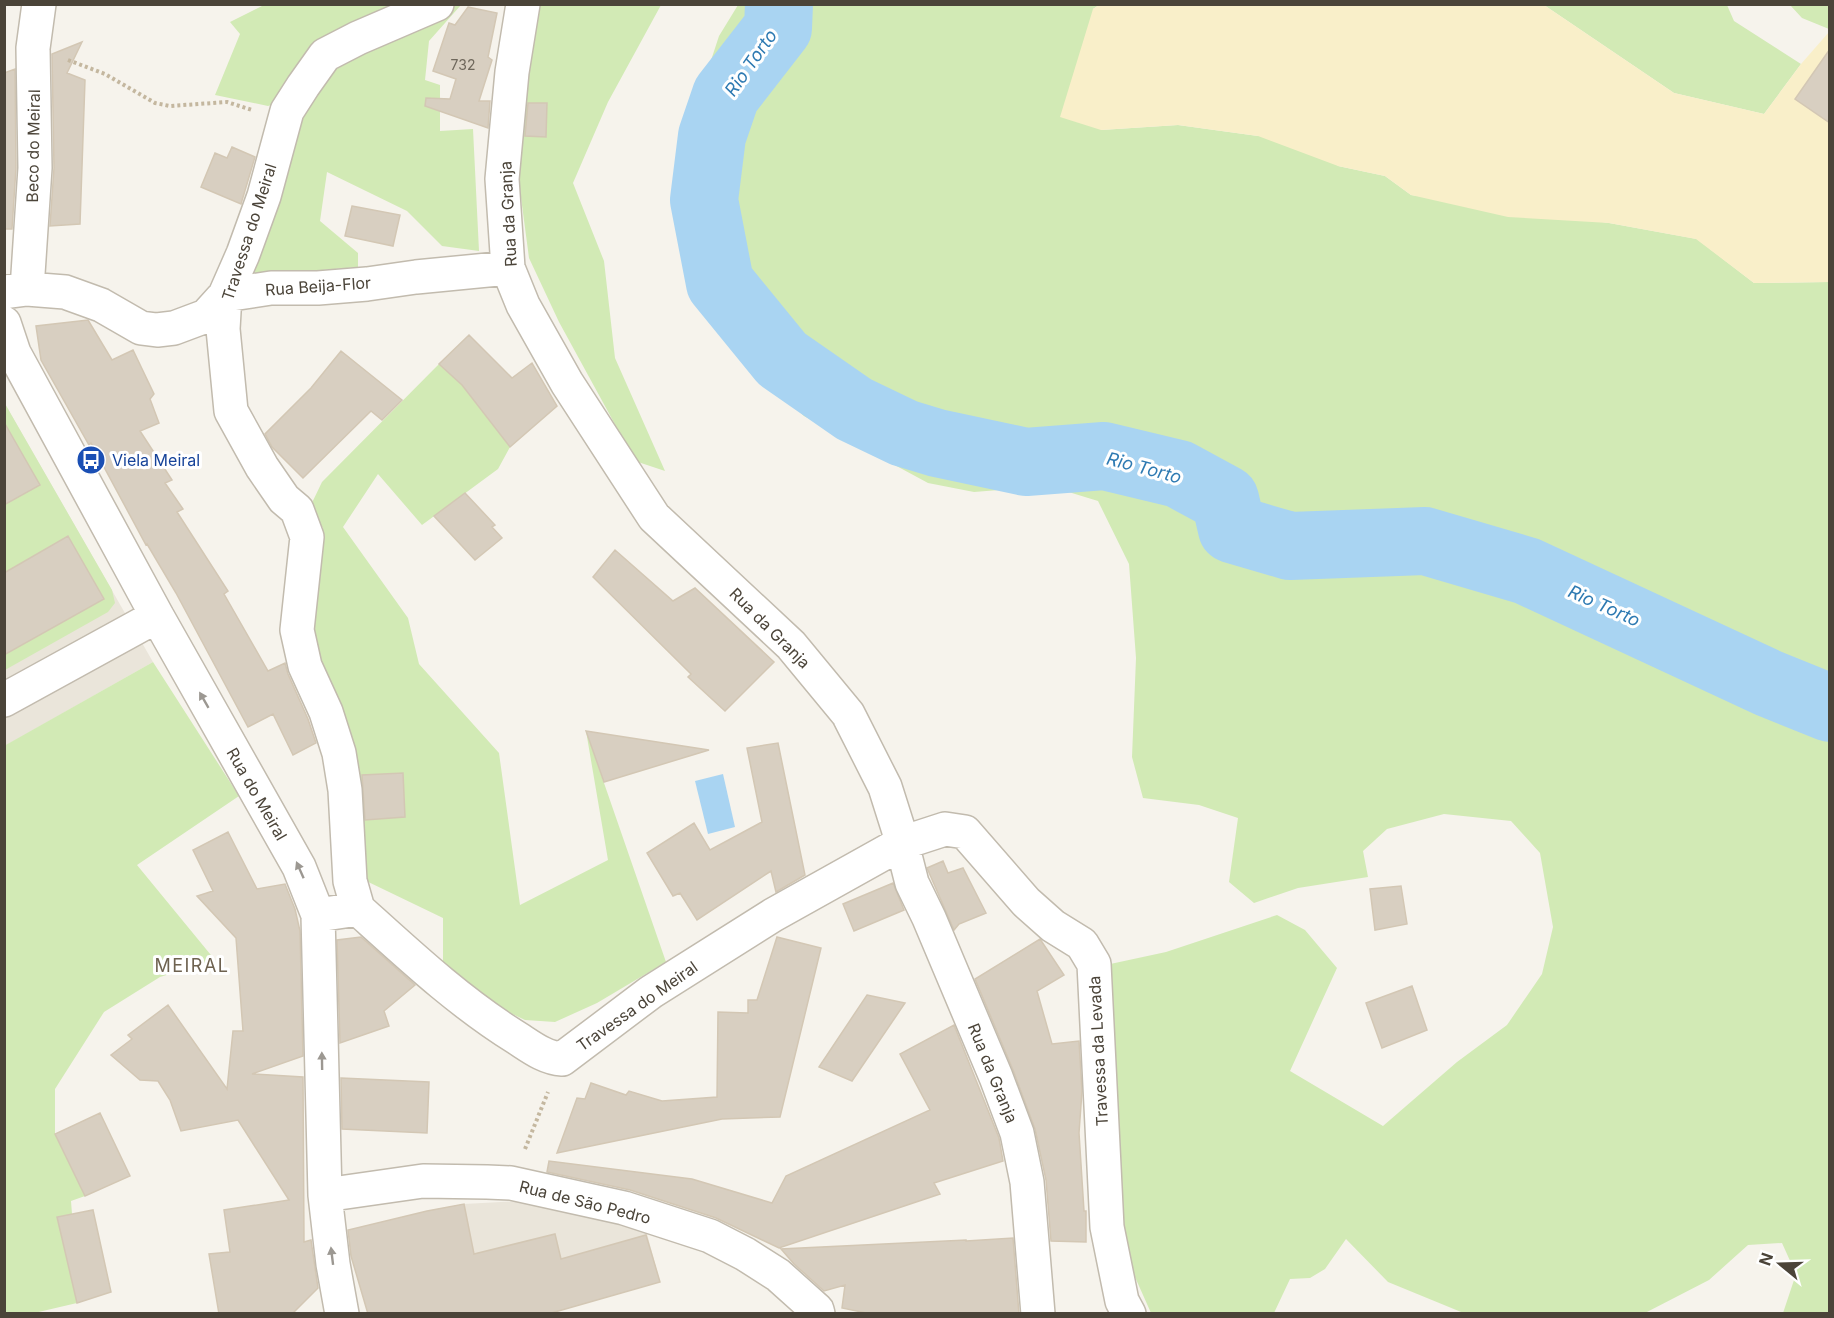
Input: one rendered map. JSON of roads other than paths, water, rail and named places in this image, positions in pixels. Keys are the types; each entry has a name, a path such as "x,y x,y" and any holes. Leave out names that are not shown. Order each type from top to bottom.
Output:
{"street":[{"name":"Beco do Meiral","path":"16,290 35,168 33,48 39,4"},
{"name":"Travessa do Meiral","path":"437,4 325,55 287,111 264,196 243,255 225,295 223,329 231,411 262,467 284,499 297,510 307,537 297,630 305,666 327,712 339,753 345,790 350,881 358,909 428,972 494,1024 540,1053 552,1059 562,1059 660,986 773,915 902,843"},
{"name":"Rua da Granja","path":"523,4 512,72 502,179 508,268 523,305 567,383 654,517 791,645 848,714 885,787 912,883 987,1056 1017,1133 1027,1182 1038,1314"},
{"name":"Rua Beija-Flor","path":"225,295 271,288 318,288 367,284 508,268"},
{"path":"16,290 64,292 101,305 141,328 157,330 174,328 206,316 225,295"},
{"name":"Rua do Meiral","path":"4,323 14,353 157,616 299,867 318,915 325,1195 333,1264 342,1314"},
{"path":"4,700 157,616"},
{"name":"Travessa da Levada","path":"902,843 945,829 965,832 1026,902 1053,926 1082,944 1094,964 1107,1227 1122,1300 1129,1314"},
{"path":"318,915 358,909"},
{"name":"Rua de São Pedro","path":"325,1195 423,1181 511,1183 624,1208 710,1236 745,1254 778,1275 817,1310 818,1314"}],"water":[{"path":"723,774 735,827 708,834 695,781"}],"waterway":[{"name":"Rio Torto","path":"779,4 778,28 726,95 712,136 704,200 720,283 782,359 854,409 904,433 937,443 1026,462 1104,456 1179,474 1225,499 1232,529 1290,546 1425,541 1527,571 1768,683 1830,708"}],"place":[{"name":"Viela Meiral","path":"91,460"}],"district":[{"name":"MEIRAL","path":"192,966"}]}
